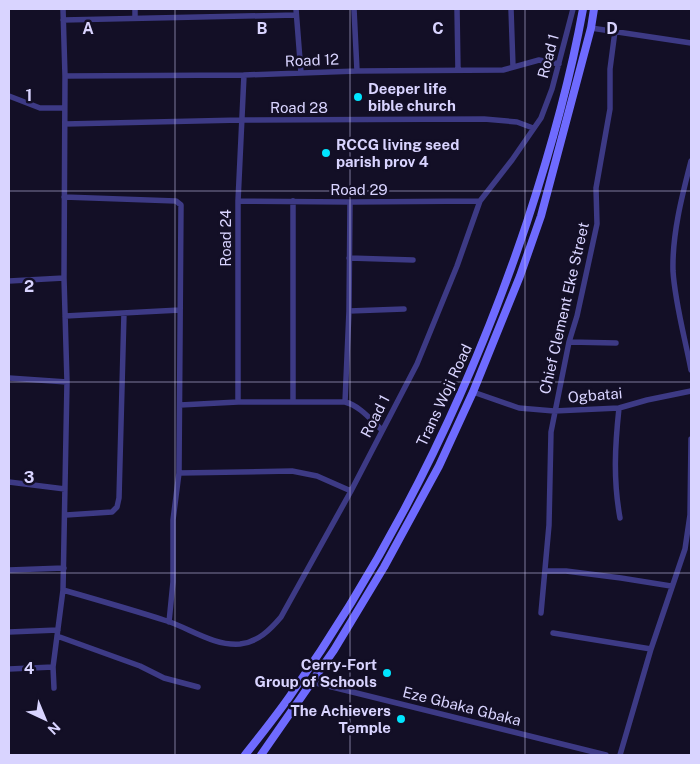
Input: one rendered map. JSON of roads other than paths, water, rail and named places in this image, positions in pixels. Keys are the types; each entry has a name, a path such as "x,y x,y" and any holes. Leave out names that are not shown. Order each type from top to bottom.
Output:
{"main road":[{"name":"Trans Woji Road","path":"245,755 290,697 372,566 403,512 462,392 508,280 539,184 570,75 583,9"},
{"name":"Trans Woji Road","path":"260,755 334,650 381,571 439,466 473,392 520,276 541,216 592,28 594,9"},
{"path":"403,512 412,517"},
{"path":"372,566 381,571"}],"street":[{"path":"54,688 53,667 63,590 66,515 67,382 64,278 65,76 63,9"},
{"path":"135,9 135,18"},
{"path":"239,9 239,16"},
{"path":"354,9 357,71"},
{"path":"456,9 458,70"},
{"path":"511,9 513,67"},
{"name":"Road 1","path":"63,590 169,622 216,642 241,644 258,639 273,627 281,617 351,491 417,364 457,266 480,201 512,160 541,118 552,89 573,9"},
{"path":"63,20 239,16 296,12 301,73"},
{"path":"592,28 691,43"},
{"name":"Chief Clement Eke Street","path":"542,613 549,525 550,441 554,412 569,342 597,224 596,188 610,109 610,69 615,31"},
{"name":"Road 12","path":"65,76 503,70 539,60 559,64"},
{"name":"Road 24","path":"238,402 238,201 244,75"},
{"path":"9,96 40,108 64,108"},
{"name":"Road 28","path":"65,124 241,120 484,119 517,122 533,128"},
{"path":"691,161 678,217 673,264 674,283 691,370"},
{"path":"64,197 179,202 181,205 179,473 172,520 173,582 169,622"},
{"name":"Road 29","path":"238,201 480,201"},
{"path":"292,402 294,201"},
{"path":"345,402 349,311 350,202"},
{"path":"349,258 413,260"},
{"path":"9,282 64,278"},
{"path":"349,311 404,309"},
{"path":"65,316 180,310"},
{"path":"66,515 112,512 118,508 124,313"},
{"path":"569,342 616,343"},
{"path":"9,378 67,382"},
{"name":"Ogbatai","path":"473,392 519,408 554,412 619,408 691,391"},
{"path":"180,405 238,402 345,402 353,404 360,409 382,430"},
{"path":"619,408 614,467 620,518"},
{"path":"620,755 651,649 671,586 685,550 690,515 691,439"},
{"path":"179,473 292,472 317,476 351,491"},
{"path":"9,482 65,489"},
{"path":"9,570 64,568"},
{"path":"546,571 566,571 671,586"},
{"path":"9,632 58,633 140,666 164,678 198,687"},
{"path":"553,633 651,649"},
{"path":"9,669 53,667"},
{"name":"Eze Gbaka Gbaka","path":"312,682 606,755"}],"place":[{"name":"Deeper life bible church","path":"358,97"},
{"name":"RCCG living seed parish prov 4","path":"326,153"},
{"name":"Cerry-Fort Group of Schools","path":"387,673"},
{"name":"The Achievers Temple","path":"401,719"}]}
